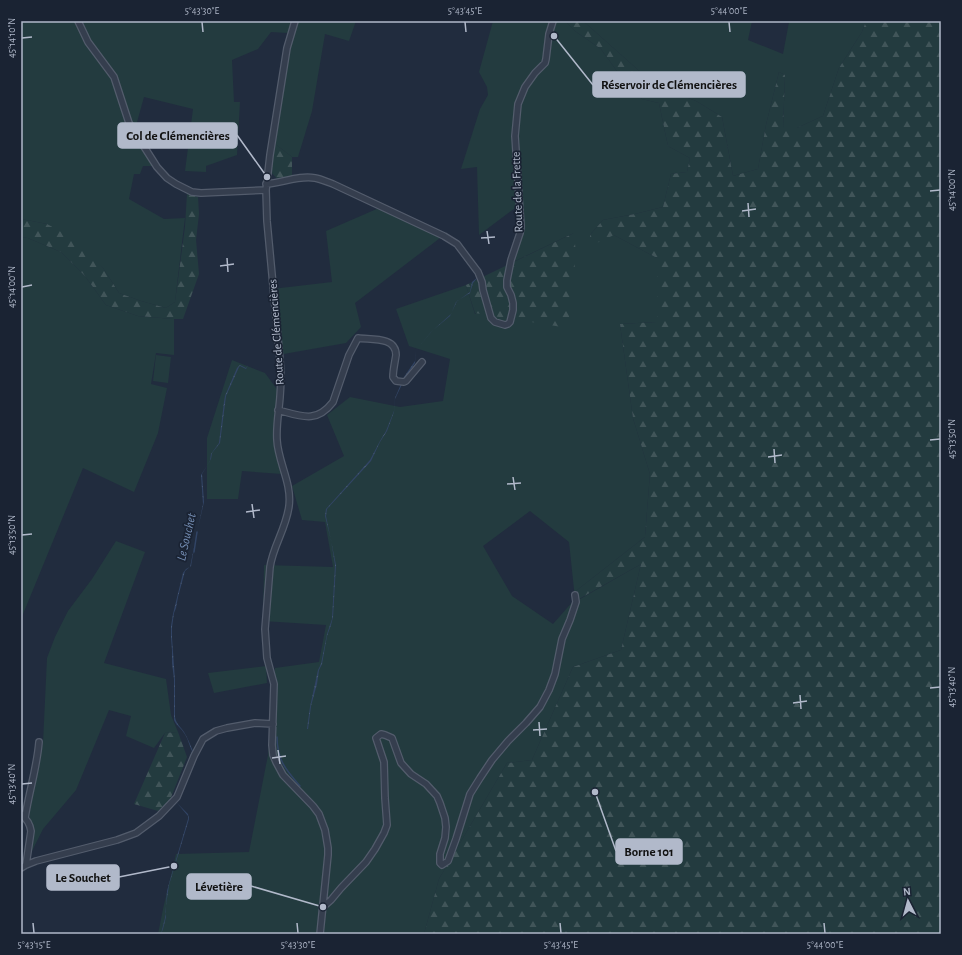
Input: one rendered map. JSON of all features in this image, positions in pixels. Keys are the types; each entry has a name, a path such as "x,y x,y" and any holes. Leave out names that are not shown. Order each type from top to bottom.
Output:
{"street":[{"path":"78,21 88,42 114,77 129,123 147,150 151,159 167,178 192,192 266,187"},
{"name":"Route de Clémencières","path":"295,21 288,48 266,187 267,221 281,380 277,446 288,486 289,500 286,522 271,558 265,629 267,658 274,684 273,755 283,775 319,814 325,830 328,856 320,934"},
{"name":"Route de la Frette","path":"266,187 274,183 307,178 320,179 444,236 457,244 478,272 491,318 495,322 505,325 508,324 510,322 513,310 513,303 507,287 507,280 511,260 520,233 515,136 518,104 525,87 535,73 545,63 549,34 553,21"},
{"path":"278,410 306,417 323,413 333,402 349,355 358,338 386,341 393,346 396,354 393,377 396,381 406,381 422,362"},
{"path":"323,907 366,862 375,849 387,825 384,762 376,738 380,734 392,738 401,763 410,774 426,784 437,796 445,818 446,827 445,838 440,854 440,863 442,865 448,861 470,794 492,760 540,707 549,690 555,674 562,639 576,602 575,595"},
{"path":"23,867 36,861 136,834 159,816 177,797 194,756 203,739 216,731 227,728 255,723 273,724"},
{"path":"23,867 31,832 30,827 23,816 36,768 39,742"},
{"path":"324,897 331,900"}],"green space":[{"path":"21,21 356,21 349,41 325,34 312,111 298,157 292,157 275,144 291,40 288,33 271,32 258,49 232,60 234,102 240,102 237,155 206,166 206,172 185,171 193,109 144,97 134,133 153,166 143,166 140,174 134,174 129,199 164,219 185,218 175,302 166,308 119,293 103,268 47,224 21,219"},
{"path":"493,21 565,21 575,31 601,49 622,78 642,99 659,103 668,146 690,158 687,172 671,174 663,207 603,220 590,235 614,235 657,258 657,322 620,324 633,418 650,474 645,537 576,591 580,599 641,564 621,650 573,667 532,760 507,763 439,879 424,934 158,934 176,854 249,852 268,755 275,668 319,662 326,625 263,621 264,565 333,567 325,522 302,520 292,486 344,456 327,415 350,397 400,407 443,401 450,359 409,346 396,309 466,285 475,314 574,233 511,263 517,233 515,208 479,235 477,167 461,169 480,109 488,95 487,87 479,72","holes":["530,511 569,542 575,599 553,624 512,596 483,546"]},
{"path":"565,21 583,21 656,86 696,101 722,117 733,176 758,169 766,125 779,72 785,75 783,128 797,128 823,116 839,68 862,32 866,21 941,21 941,934 424,934 439,879 507,763 532,760 573,667 621,650 641,564 579,599 576,591 645,537 650,474 633,418 620,324 657,322 657,258 614,235 590,246 590,235 603,220 663,207 671,174 687,172 690,158 668,146 659,103 642,99 622,78 601,49 575,31"},
{"path":"583,21 752,21 748,40 783,54 788,21 866,21 862,32 839,68 823,116 797,128 783,128 785,75 779,72 766,125 758,169 733,176 722,117 696,101 656,86"},
{"path":"275,144 292,157 292,178 280,182 270,171"},
{"path":"187,194 198,197 199,214 196,240 199,274 183,319 138,316 106,305 85,276 61,252 28,238 21,237 21,219 47,224 78,241 103,268 119,293 166,308 175,302 185,227"},
{"path":"379,208 444,235 355,303 361,327 346,343 278,355 272,289 332,282 326,231"},
{"path":"574,233 576,254 568,328 475,313 466,285"},
{"path":"21,237 28,238 61,252 85,276 106,305 138,316 174,319 174,355 156,353 151,384 167,388 158,433 134,492 83,468 21,619"},
{"path":"156,355 171,357 168,383 153,381"},
{"path":"232,360 265,373 279,392 277,409 282,474 242,471 238,499 207,499 207,438"},
{"path":"116,541 145,552 104,663 166,679 171,715 178,732 165,733 154,748 126,736 131,716 109,710 76,790 43,829 27,861 30,810 43,743 47,658 55,637 68,611 92,579"},
{"path":"266,666 267,683 214,693 208,673"},
{"path":"178,732 187,757 170,800 158,811 134,804 165,733"}],"water":[{"path":"478,277 473,283 470,293 460,299 470,292 472,282"},
{"path":"416,350 415,363 405,378 395,399 394,412 387,431 371,461 327,509 326,516 330,538 325,516 326,509 370,460 386,431 394,411 395,398 404,377 415,361"},
{"path":"240,365 246,368 248,365 246,369 240,366 239,367 226,396 220,443 212,453 210,461 211,454 219,443 225,396 237,368"},
{"path":"207,466 202,474 204,502 198,528 203,504 201,475"},
{"path":"331,542 336,565 333,617 327,636 322,664 319,670 307,729 310,707 318,670 321,664 327,634 332,619 335,565"},
{"path":"190,567 185,571 174,613 172,627 175,680 175,717 177,724 183,730 193,751 183,777 192,751 185,735 174,720 174,679 171,626 183,573 186,569"},
{"path":"177,803 188,814 189,819 169,885 166,906 167,891 188,819 188,816"},
{"path":"165,914 166,917 161,934 165,918"}],"waterway":[{"name":"Le Souchet","path":"194,552 197,532"},
{"path":"277,737 277,745 283,764 300,786"}],"place":[{"name":"Réservoir de Clémencières","path":"554,36"},
{"name":"Col de Clémencières","path":"267,177"},
{"name":"Borne 101","path":"595,792"},
{"name":"Le Souchet","path":"174,866"},
{"name":"Lévetière","path":"323,907"}]}
